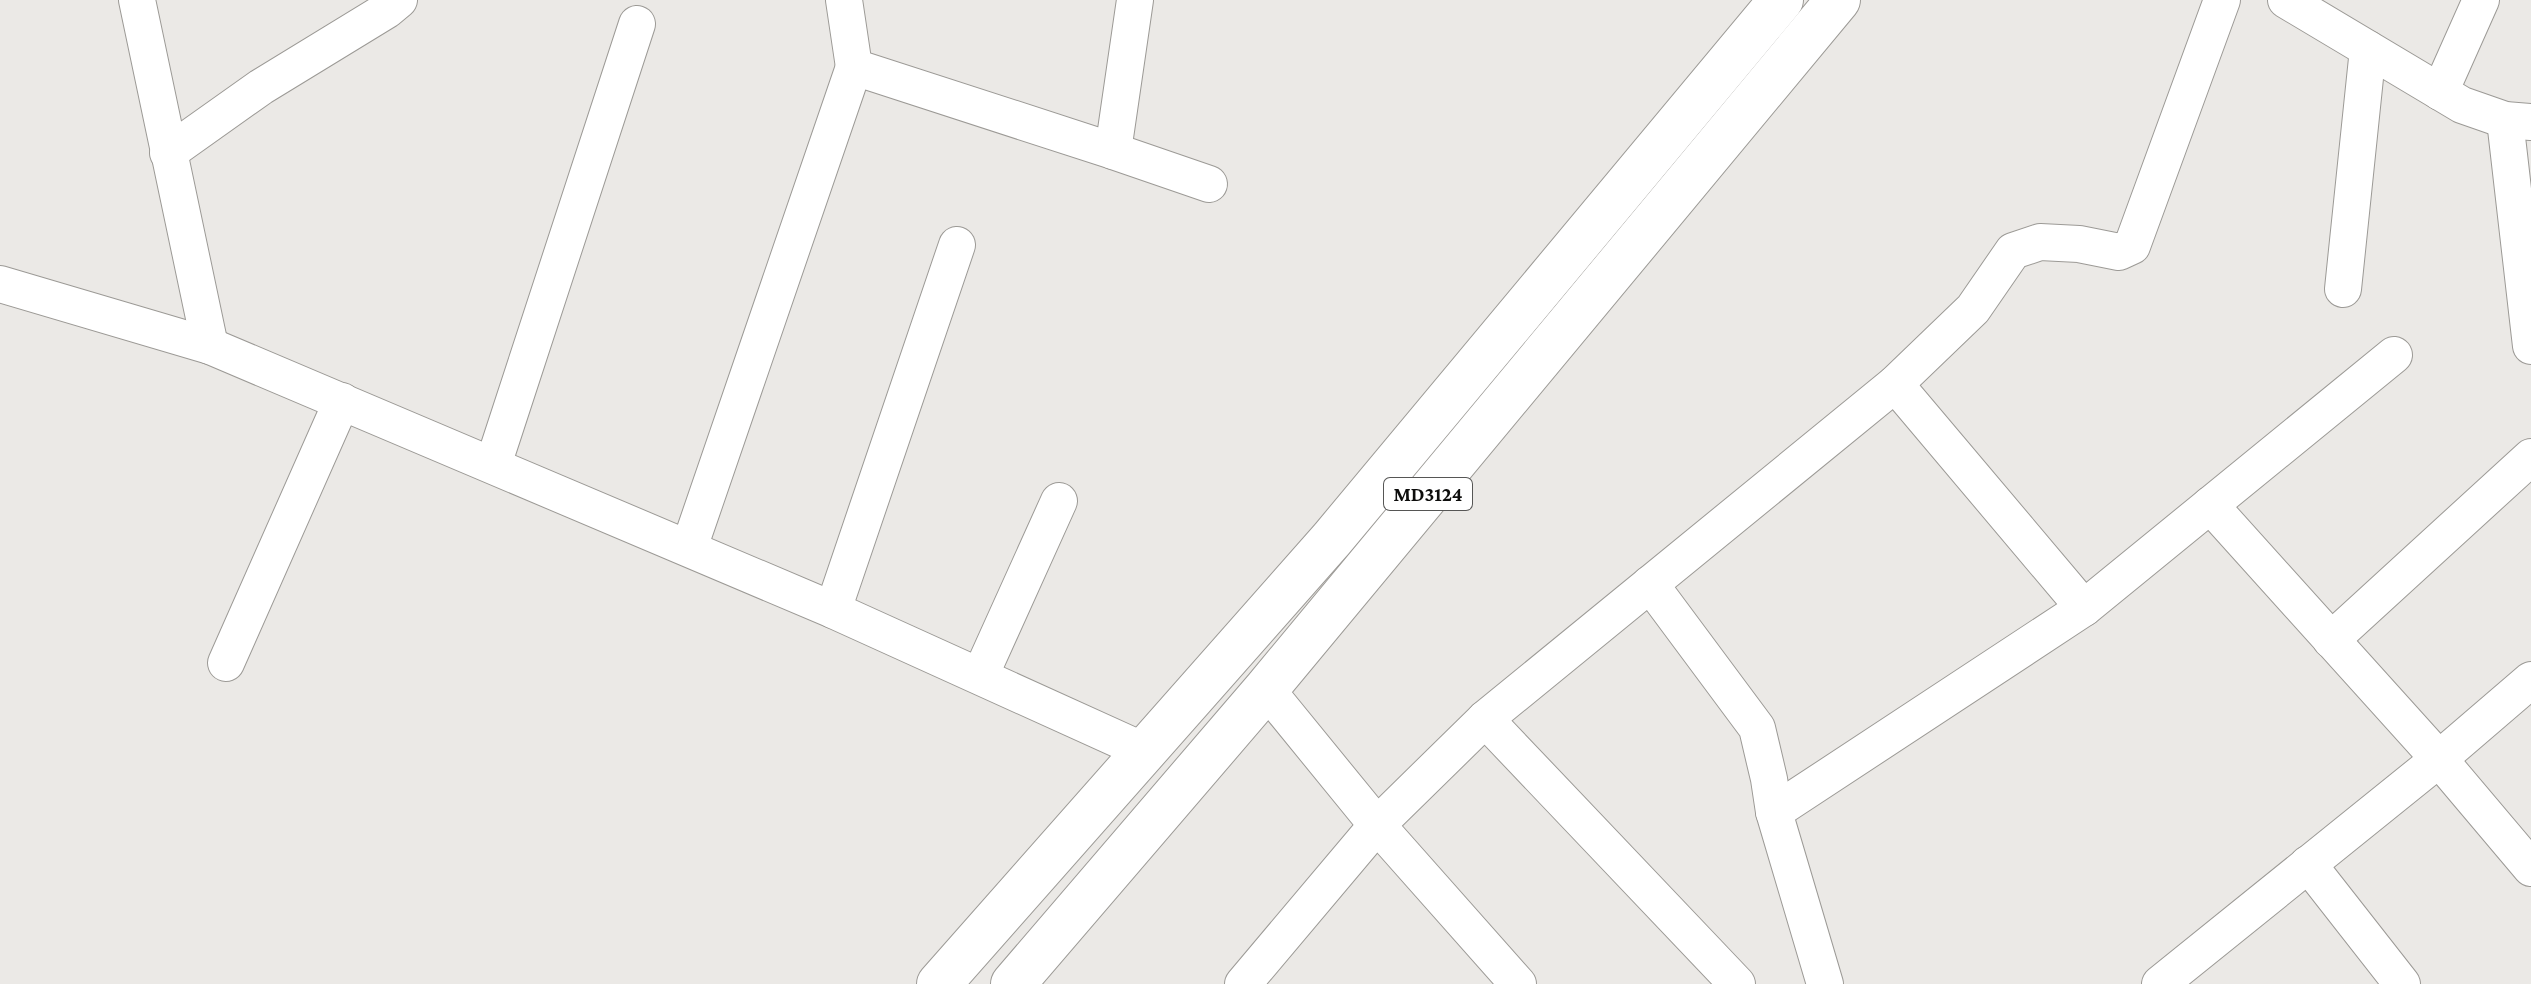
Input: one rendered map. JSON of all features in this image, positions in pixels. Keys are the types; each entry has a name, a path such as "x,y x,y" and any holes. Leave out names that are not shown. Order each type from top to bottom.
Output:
{"main road":[{"path":"939,984 1332,539 1781,0"},
{"name":"MD3124","path":"1013,984 1266,689 1838,0"}],"street":[{"path":"137,0 210,346"},
{"path":"168,153 261,87 399,0"},
{"path":"689,548 854,67 844,0"},
{"path":"1113,151 1135,0"},
{"path":"1243,984 1377,825 1485,719 1895,384 1973,309 2013,251 2040,242 2079,244 2119,252 2132,246 2222,0"},
{"path":"2286,0 2462,105 2518,121 2531,346"},
{"path":"2440,92 2481,0"},
{"path":"493,465 637,24"},
{"path":"2343,289 2368,49"},
{"path":"854,67 1209,184"},
{"path":"833,610 957,245"},
{"path":"0,284 210,346 833,610 1144,751"},
{"path":"1774,812 2084,608 2394,355"},
{"path":"1895,384 2084,608"},
{"path":"226,663 342,401"},
{"path":"2331,640 2531,457"},
{"path":"980,676 1059,501"},
{"path":"2210,505 2439,759 2531,868"},
{"path":"1650,584 1757,728 1774,812 1825,984"},
{"path":"2160,984 2439,759 2531,680"},
{"path":"1266,689 1377,825 1518,984"},
{"path":"1485,719 1737,984"},
{"path":"2308,864 2402,984"}]}
